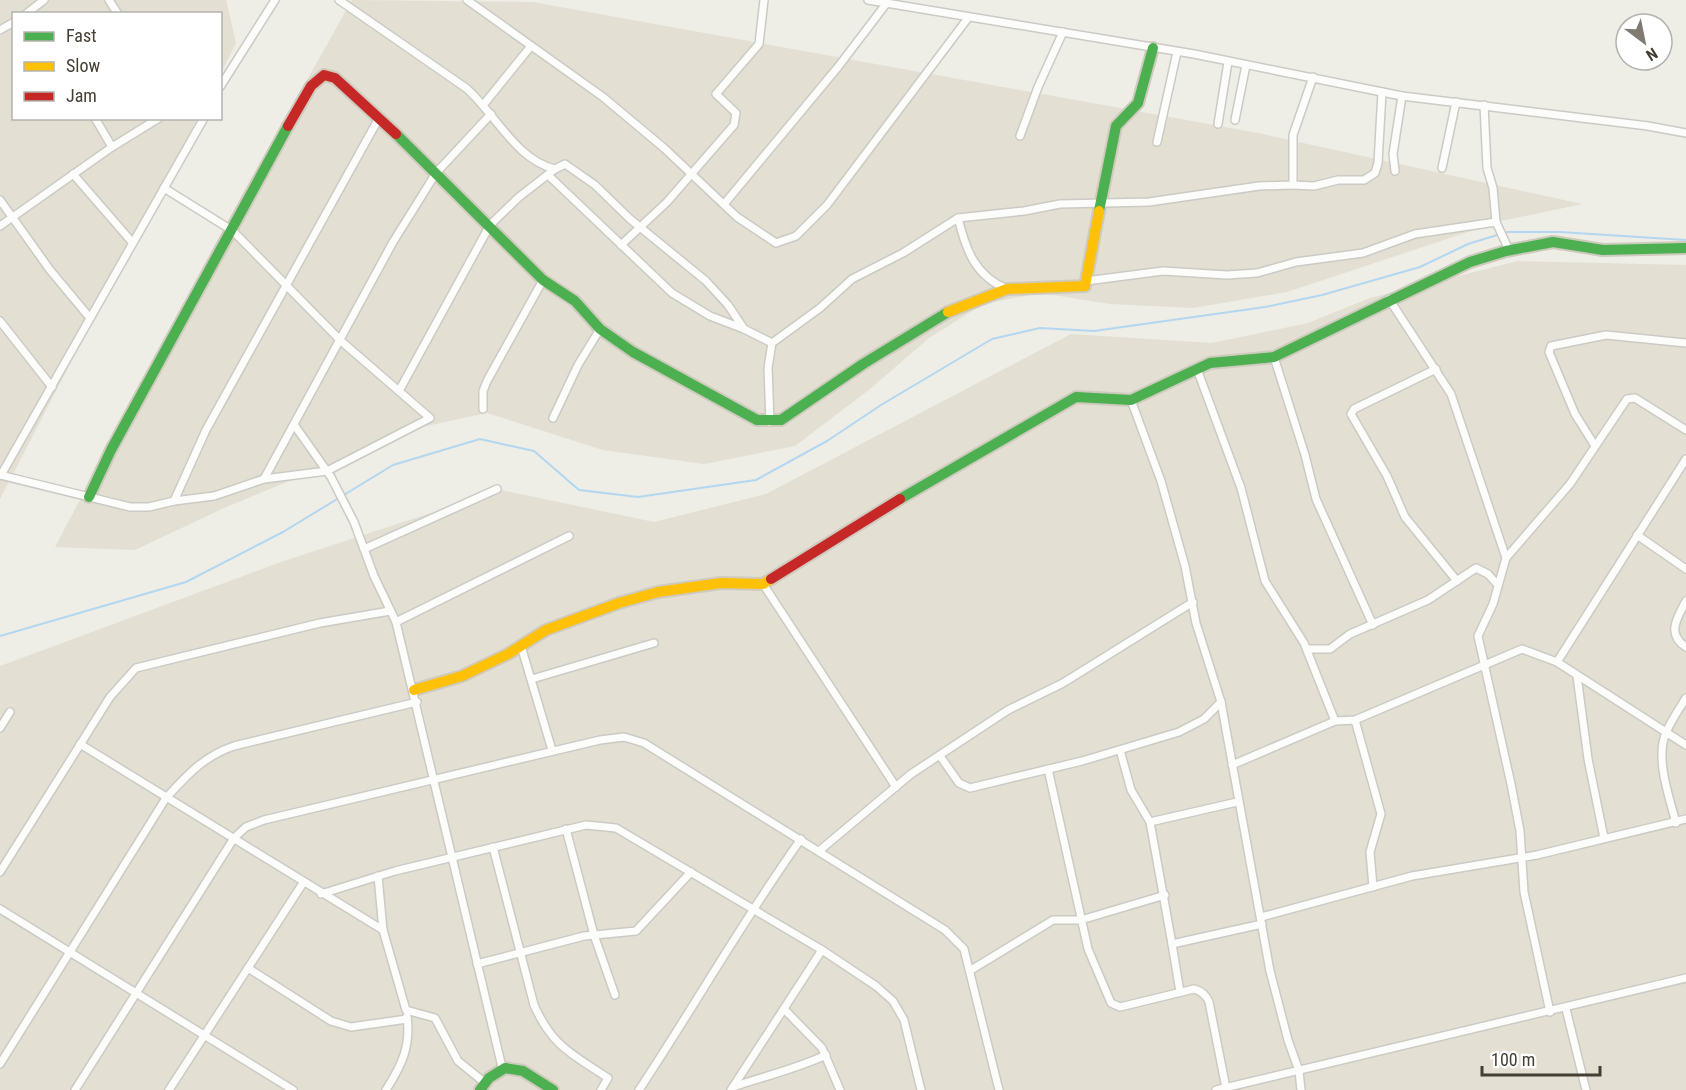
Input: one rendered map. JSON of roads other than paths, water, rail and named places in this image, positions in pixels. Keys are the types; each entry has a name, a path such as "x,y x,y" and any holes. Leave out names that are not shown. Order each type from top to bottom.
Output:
{"street":[{"path":"29,12 44,0"},
{"path":"222,84 275,0"},
{"path":"339,0 446,73 484,104 526,154 538,163 555,169"},
{"path":"467,0 571,72 627,116 725,203 738,218 768,239 782,242 796,236 847,180 969,18"},
{"path":"621,245 641,228 737,120 736,113 716,94 759,44 764,0"},
{"path":"868,0 1177,52 1402,96 1686,133"},
{"path":"725,203 838,67 886,4"},
{"path":"1020,136 1038,87 1063,32"},
{"path":"484,104 531,46"},
{"path":"89,497 111,450 233,231 291,120 310,86 324,75 335,78 380,118 543,280 575,301 600,329 633,352 716,399 757,420 770,422 780,420 802,407 833,383 942,315 1007,289 1085,286 1116,126 1138,103 1153,48"},
{"path":"1157,142 1177,52"},
{"path":"1218,124 1228,62"},
{"path":"1235,120 1246,65"},
{"path":"1293,185 1293,135 1313,77"},
{"path":"770,422 768,368 772,343 820,308 852,279 903,253 958,218 1024,211 1060,204 1149,202 1274,185 1314,186 1338,180 1364,180 1375,173 1378,163 1382,92"},
{"path":"1395,171 1393,154 1402,96"},
{"path":"1442,168 1456,102"},
{"path":"1484,105 1487,168 1493,188 1496,222 1509,250"},
{"path":"264,479 295,426 393,242 436,173 491,114"},
{"path":"174,501 206,430 380,118"},
{"path":"95,120 112,147"},
{"path":"0,226 112,147 156,120"},
{"path":"164,188 233,231 340,341 430,418 327,471 264,479 214,496 148,507 130,507 1,476 132,242 203,120"},
{"path":"399,391 490,225 561,165 570,165 641,228 706,281 728,305 744,329"},
{"path":"73,174 132,242"},
{"path":"548,175 672,293 710,316 772,343"},
{"path":"0,200 50,270 90,318"},
{"path":"958,218 977,267 989,281 1007,289"},
{"path":"1086,281 1163,271 1227,275 1257,273 1296,262 1363,253 1415,234 1496,222"},
{"path":"414,690 462,676 521,646 546,630 581,615 658,592 735,582 763,584 902,498 1076,397 1131,400 1197,369 1233,360 1274,357 1389,299 1470,262 1509,250 1553,242 1604,250 1686,248"},
{"path":"483,409 483,391 487,381 543,280"},
{"path":"1389,299 1451,394 1506,558"},
{"path":"0,321 52,387"},
{"path":"553,418 578,365 600,329"},
{"path":"1595,446 1575,414 1549,352 1551,346 1606,335 1686,343"},
{"path":"1274,357 1305,455 1316,499 1373,625"},
{"path":"1197,369 1241,488 1265,581 1307,649 1335,721"},
{"path":"1436,369 1354,409 1351,414 1387,476 1405,517 1457,580"},
{"path":"1551,1012 1524,892 1520,831 1511,784 1478,636 1492,604 1506,558 1570,484 1623,405 1631,397 1686,430"},
{"path":"1131,400 1161,481 1193,602 1196,623 1221,702 1270,971 1288,1040 1299,1071 1302,1090"},
{"path":"295,426 327,471 354,522 396,622 417,702 451,856 502,1067"},
{"path":"1557,662 1686,459"},
{"path":"364,549 497,489"},
{"path":"1637,535 1686,569"},
{"path":"396,622 569,536"},
{"path":"1307,649 1330,649 1350,634 1428,600 1476,568 1488,574 1497,584"},
{"path":"763,584 896,787"},
{"path":"1686,600 1673,626 1675,636 1686,647"},
{"path":"819,851 896,787 1008,710 1063,683 1193,602"},
{"path":"0,872 116,689 136,668 311,625 390,611"},
{"path":"532,680 654,643"},
{"path":"521,646 552,750"},
{"path":"1232,765 1335,721 1355,720 1522,649 1557,662 1686,745"},
{"path":"1577,676 1588,759 1604,838"},
{"path":"1676,823 1663,757 1666,732 1686,698"},
{"path":"0,1064 166,798 197,765 218,751 417,702"},
{"path":"940,756 959,783 970,788 1120,750 1194,725 1221,702"},
{"path":"0,728 10,712"},
{"path":"1355,720 1381,814 1370,852 1373,887"},
{"path":"75,1090 234,838 246,827 264,820 552,750 624,737 644,743 945,930 964,949 999,1090"},
{"path":"80,744 303,883 384,930"},
{"path":"1120,750 1131,790 1150,822 1165,895 1180,992"},
{"path":"1048,768 1082,920 1099,980 1115,1006 1194,989 1207,996 1217,1033 1226,1088"},
{"path":"1150,822 1238,802"},
{"path":"1172,944 1434,872 1520,858 1686,819"},
{"path":"321,894 451,856 566,829 598,824 616,828 822,950 893,1001 904,1020 921,1090"},
{"path":"566,829 594,935 615,995"},
{"path":"639,1090 696,1001 751,908 801,839"},
{"path":"493,847 534,1005 544,1027 558,1045 608,1078 601,1090"},
{"path":"477,964 594,935 625,933 640,928 691,872"},
{"path":"378,876 384,930 406,1010 409,1042 406,1054 387,1090"},
{"path":"169,1090 303,883"},
{"path":"971,970 1053,920 1082,920 1165,895"},
{"path":"0,909 293,1090"},
{"path":"732,1089 822,950"},
{"path":"248,968 331,1021 351,1027 407,1019"},
{"path":"1216,1090 1566,1009 1686,978"},
{"path":"784,1009 814,1038 826,1055 840,1090"},
{"path":"1566,1009 1586,1090"},
{"path":"406,1010 435,1018 458,1061 482,1086 496,1070 502,1067 516,1068 553,1090"},
{"path":"732,1089 771,1074 800,1067 826,1055"}],"waterway":[{"path":"0,636 186,582 283,532 393,465 480,439 534,451 579,490 638,497 756,480 827,441 881,405 992,339 1040,328 1094,331 1265,307 1322,295 1420,267 1468,244 1507,232 1560,232 1686,240"}]}
